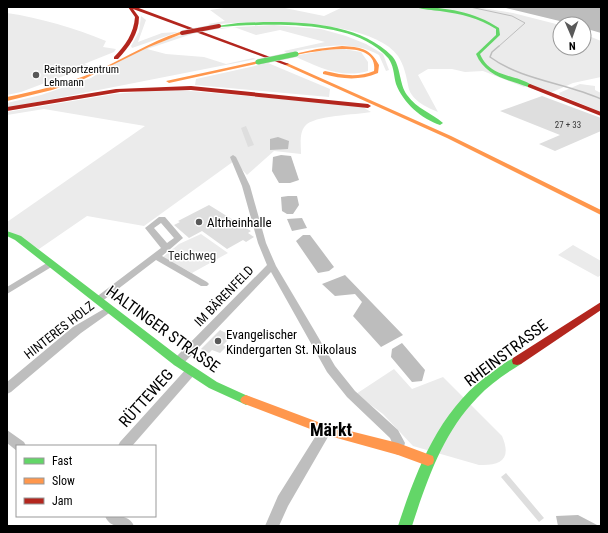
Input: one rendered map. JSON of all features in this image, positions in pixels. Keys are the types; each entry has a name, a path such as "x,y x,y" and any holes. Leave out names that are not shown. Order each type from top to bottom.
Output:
{"main road":[{"path":"106,68 128,43 138,18 131,7"},
{"path":"131,7 255,52 326,81 417,122 601,213"},
{"path":"141,7 228,37 311,69 458,134 601,205"},
{"path":"418,7 470,16 492,24 498,29 498,35 478,54 480,62 488,70 601,114"},
{"path":"7,99 68,84 106,68 148,44 182,33 219,26 266,23 303,25 346,33 372,42 386,52 391,58 400,87 407,99 422,112 458,134"},
{"path":"7,109 116,92 328,48 351,48 368,53 375,58 378,65 377,71 372,75 354,78 337,76 311,69"},
{"path":"116,92 180,87 351,103 377,108 417,122"},
{"name":"HALTINGER STRASSE","path":"7,233 18,238 178,362 234,396 326,430 398,449 428,460"},
{"name":"RHEINSTRASSE","path":"405,526 417,487 428,460 447,428 461,409 489,380 601,304"}],"street":[{"path":"233,157 246,186 257,228 272,266 331,369 351,394 394,434 399,443 398,449"},
{"path":"98,300 166,248"},
{"path":"156,256 204,284"},
{"path":"7,291 50,264"},
{"name":"IM BÄRENFELD","path":"178,362 272,266"},
{"name":"HINTERES HOLZ","path":"7,389 77,330 109,309"},
{"name":"RÜTTEWEG","path":"125,445 191,371"},
{"path":"272,526 282,501 326,430"},
{"path":"7,436 19,445"},
{"path":"113,517 126,526"}],"green space":[{"path":"231,7 280,7 324,16 343,7 477,7 513,13 552,23 552,56 592,56 592,37 601,41 601,77 573,83 550,93 529,85 524,87 483,71 465,72 452,69 428,69 418,75 438,112 419,102 412,95 398,56 384,44 363,34 338,28 310,24 255,22 211,25 208,24 225,21 210,10"},
{"name":"Reitsportzentrum Lehmann","path":"7,13 70,28 106,41 103,47 116,49 114,52 84,64 90,66 21,92 7,95"},
{"path":"141,16 146,20 138,42 162,33 178,32 132,48 131,46 139,32"},
{"path":"274,25 321,29 346,36 366,44 383,54 389,70 386,71 379,55 368,50 357,47 334,46 287,53 284,51 325,42 280,30 256,35 234,27"},
{"path":"188,33 192,34 147,49 166,54 204,57 226,64 253,58 256,59 7,108 7,103 41,95 91,78 130,54 161,41"},
{"path":"344,49 361,52 368,62 368,71 348,74 339,73 321,68 294,56 326,50"},
{"path":"268,63 330,89 329,97 195,85 196,79"},
{"path":"580,84 595,86 595,90 601,93 601,112 560,95 559,93"},
{"path":"168,89 361,106 371,112 336,116 310,122 305,126 302,132 301,154 274,151 247,175 234,161 144,226 87,216 39,249 7,230 7,222 145,126 44,109 7,115 7,112 114,94"},
{"name":"Teichweg","path":"201,234 228,253 192,273 163,257 179,244"},
{"path":"573,245 601,261 601,275 598,277 558,255"},
{"path":"394,369 412,389 443,377 502,436 506,450 505,456 502,460 493,464 479,465 413,446 383,414 356,394"}],"shaded area":[{"path":"502,7 601,7 601,33 592,30 592,16 552,16 552,19"},
{"path":"278,137 289,141 288,149 270,150 270,139"},
{"path":"281,155 291,156 299,180 290,183 279,183 272,171 273,157"},
{"path":"297,196 299,205 293,214 287,214 282,211 281,197"},
{"path":"302,218 307,228 292,231 287,219"},
{"path":"303,235 310,235 334,267 329,271 318,273 296,241"},
{"path":"345,275 403,335 381,347 353,316 362,302 355,294 335,296 322,284"},
{"path":"402,343 425,370 422,381 412,382 391,357 392,349"},
{"path":"578,515 599,526 558,526 556,516"}],"building":[{"path":"542,96 601,118 601,131 555,151 539,144 560,135 500,111"},
{"path":"246,126 254,145 248,147 241,128"},
{"path":"209,205 251,231 248,233 254,237 246,242 243,240 227,249 202,231 189,238 174,225 180,222 178,221"},
{"name":"Evangelischer Kindergarten St. Nikolaus","path":"220,330 232,336 223,345 226,347 220,353 212,350 209,353 201,349"},
{"path":"506,473 544,518 539,522 501,477"}],"waterway":[{"path":"470,7 512,16 525,23 498,47"},
{"path":"499,46 492,52 490,57 502,65 530,76 601,99"}],"traffic: fast":[{"path":"418,7 470,15 489,23 498,29 498,35 478,54 481,61 492,72 530,86"},
{"path":"219,26 285,24 335,29 358,36 377,45 391,58 399,84 406,97 421,112 440,123"},
{"path":"258,62 296,54"},
{"path":"7,233 18,238 178,362 213,385 246,400"},
{"path":"405,526 419,485 436,446 459,410 473,394 489,380 517,361"}],"traffic: slow":[{"path":"7,99 50,89 72,82 104,69 159,41 182,33"},
{"path":"296,54 329,48 354,48 364,51 372,56 377,65 376,72 363,77 345,77 325,73"},
{"path":"169,81 258,62"},
{"path":"287,64 449,137 601,213"},
{"path":"246,400 326,430 398,449 428,460"}],"traffic: jam":[{"path":"116,58 127,45 136,28 137,17 130,7"},
{"path":"132,7 287,64"},
{"path":"182,33 219,26"},
{"path":"530,86 601,114"},
{"path":"116,91 191,88 368,106"},
{"path":"7,109 125,90"},
{"path":"517,361 601,305"}],"place":[{"name":"Reitsportzentrum Lehmann","path":"36,75"},
{"name":"Altrheinhalle","path":"199,222"},
{"name":"Evangelischer Kindergarten St. Nikolaus","path":"218,341"}],"district":[{"name":"Märkt","path":"331,429"}]}
